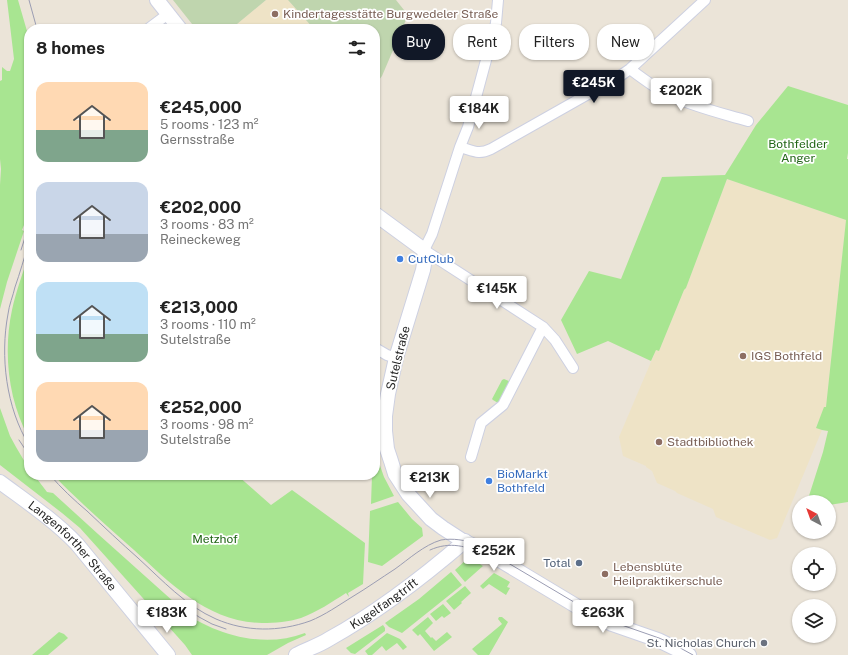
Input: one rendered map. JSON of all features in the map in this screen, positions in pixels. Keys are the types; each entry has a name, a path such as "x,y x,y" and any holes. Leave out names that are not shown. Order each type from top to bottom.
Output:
{"main road":[{"path":"157,0 176,24"},
{"path":"380,218 424,250"},
{"name":"Sutelstraße","path":"424,250 425,258 396,358 385,416 387,449 395,474 408,494 431,519 465,542 483,550 578,607 612,624 672,645 689,655"},
{"name":"Langenforther Straße","path":"0,482 53,522 77,544 168,655"},
{"name":"Kugelfangtrift","path":"296,655 320,644 376,610 412,585 465,542"}],"street":[{"name":"Sutelstraße","path":"424,250 432,234 460,147 468,127 496,23 498,0"},
{"path":"460,147 483,153 620,76 630,69 703,1"},
{"path":"155,24 168,14"},
{"path":"630,69 668,94 685,102 748,121"},
{"path":"424,250 542,327 555,340 573,368"},
{"path":"471,458 481,423 503,405 542,327"},
{"path":"380,351 396,358"}],"shaded area":[{"name":"Kindertagesstätte Burgwedeler Straße","path":"266,0 288,0 310,24 237,24"},
{"name":"IGS Bothfeld","path":"727,179 846,220 826,408 825,407 816,427 822,430 795,495 792,495 792,502 777,538 770,540 716,517 713,509 657,483 652,471 646,466 623,456 619,437 656,350 659,351 686,288"}],"green space":[{"path":"7,0 18,0 25,24 24,225 22,230 24,231 7,282 0,309 0,81 2,80 2,67 7,71 10,71 14,59"},
{"path":"173,0 266,0 237,24 192,24"},
{"path":"288,0 396,0 408,15 404,24 392,24 392,53 380,79 380,24 310,24"},
{"name":"Bothfelder Anger","path":"788,86 848,105 848,502 836,504 836,495 809,495 828,431 816,428 824,407 826,407 846,220 727,179 686,288 659,351 656,350 651,361 608,341 577,354 561,320 589,271 621,279 662,177 725,175 756,125"},
{"path":"24,270 24,427 16,408 12,392 8,359 9,326"},
{"path":"504,379 511,382 498,403 492,399 502,380"},
{"path":"0,408 10,436 24,460 24,480 38,480 47,492 53,493 174,602 173,605 203,624 236,636 271,640 288,638 305,633 306,635 267,655 192,655 185,645 80,528 0,465"},
{"path":"380,466 394,496 371,504 372,480 380,480"},
{"name":"Metzhof","path":"59,480 243,480 271,505 292,490 365,543 363,584 348,593 349,597 346,593 324,607 301,618 262,623 243,621 224,616 192,599 162,576"},
{"path":"398,502 412,519 422,528 423,536 382,566 368,562 370,511"},
{"path":"466,560 473,561 483,566 465,582 455,570"},
{"path":"451,572 462,585 402,633 389,627 385,623 419,599"},
{"path":"494,573 510,582 507,587 510,588 506,595 489,584 483,589 480,586"},
{"path":"465,586 471,593 454,610 446,601"},
{"path":"443,604 451,613 444,618 442,616 436,621 430,614"},
{"path":"428,617 433,623 425,631 431,638 432,637 436,641 447,632 452,637 434,651 420,634 418,636 412,630"},
{"path":"499,617 502,617 508,622 489,655 478,655 472,649 502,624 498,619"},
{"path":"383,625 385,631 355,654 351,653 346,648"},
{"path":"59,632 68,638 48,655 32,655"},
{"path":"387,633 400,639 407,647 403,650 397,643 386,651 382,646 372,655 368,655 365,651"}],"tram line":[{"path":"29,0 36,24"},
{"path":"21,250 24,241"},
{"path":"24,259 9,307 5,347 5,364 10,398 15,415 24,436"},
{"path":"19,440 24,448"},
{"path":"54,480 72,498 184,600 205,614 227,623 251,628 275,629 298,625 310,621 363,590 429,545 445,539 454,539 476,544 599,616 659,638 693,655"},
{"path":"430,550 437,547 451,545 472,549 485,555"},
{"path":"177,602 199,617 226,629"}],"place":[{"name":"Kindertagesstätte Burgwedeler Straße","path":"275,14"},
{"name":"CutClub","path":"400,259"},
{"name":"IGS Bothfeld","path":"743,356"},
{"name":"Stadtbibliothek","path":"659,442"},
{"name":"BioMarkt Bothfeld","path":"489,481"},
{"name":"Total","path":"579,563"},
{"name":"Lebensblüte Heilpraktikerschule","path":"605,574"},
{"name":"St. Nicholas Church","path":"764,643"}]}
